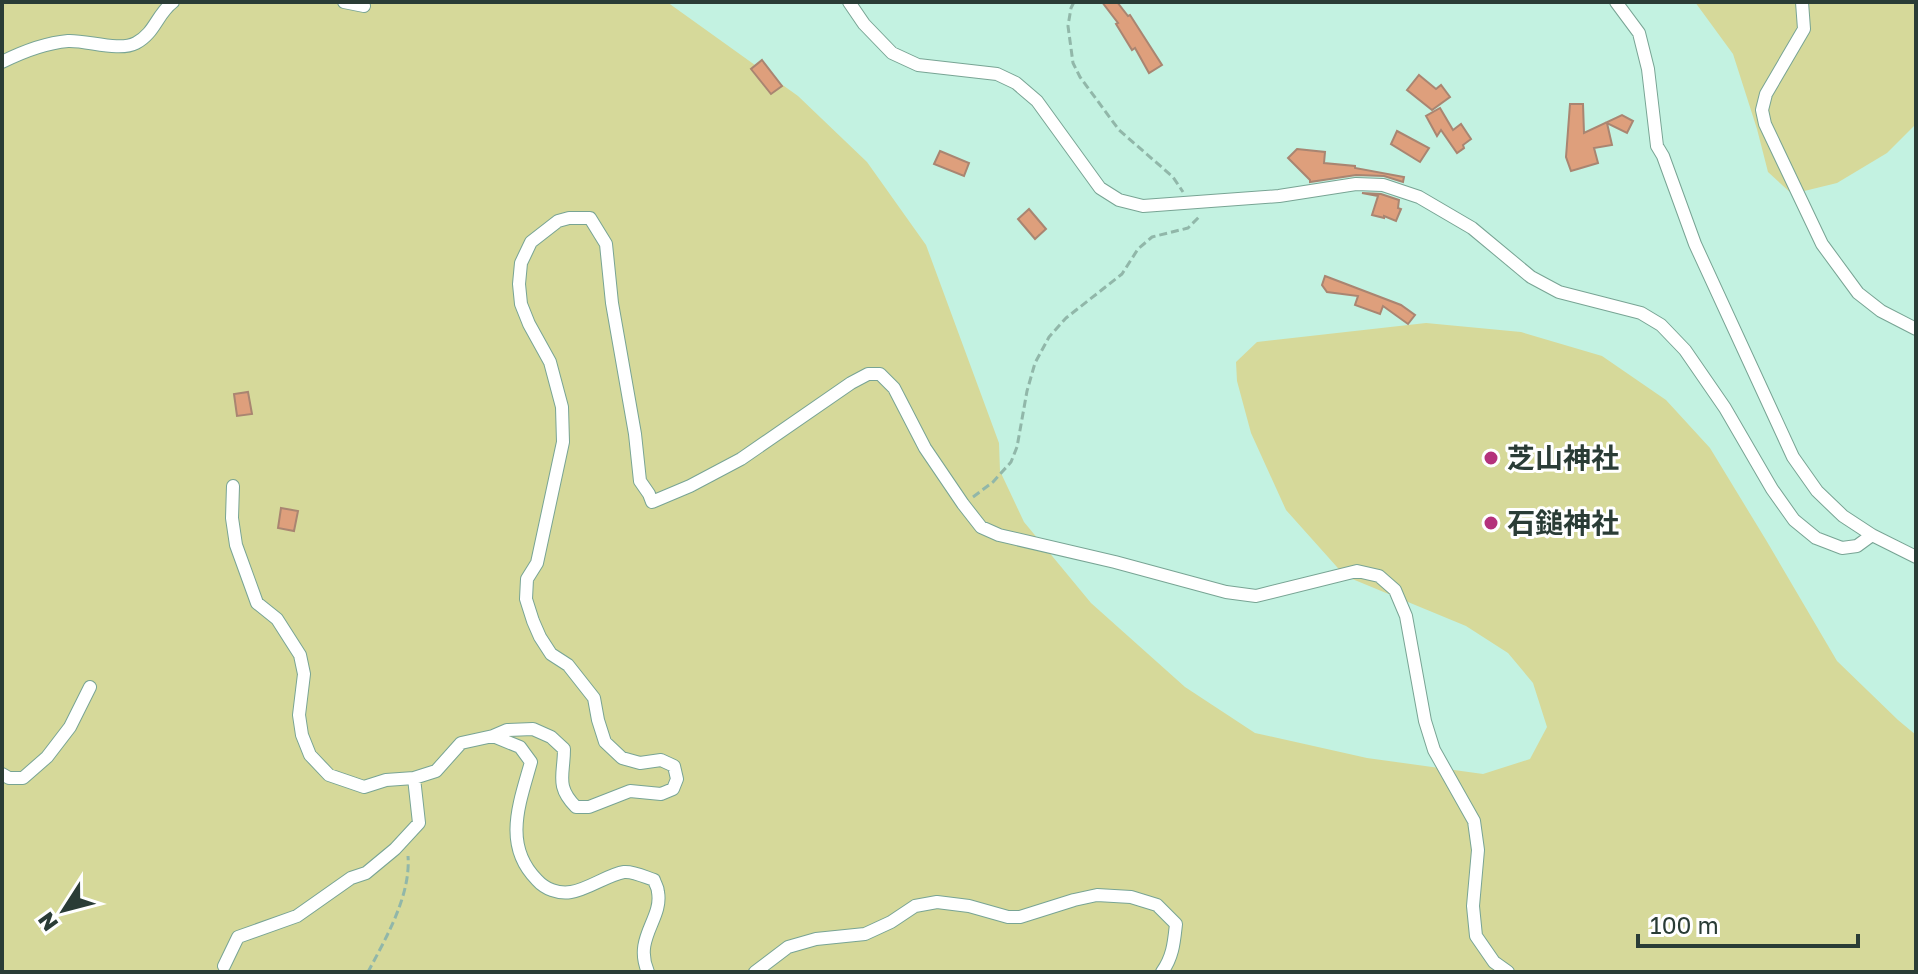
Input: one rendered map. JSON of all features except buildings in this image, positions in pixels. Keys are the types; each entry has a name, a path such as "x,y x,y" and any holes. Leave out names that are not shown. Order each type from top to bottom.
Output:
{"street":[{"path":"2,62 23,52 68,41 133,45 149,35 164,9 173,2"},
{"path":"344,2 364,6"},
{"path":"849,2 864,24 892,53 918,65 997,74 1016,83 1037,101 1100,188 1119,200 1143,206 1279,196 1356,184 1383,185 1419,197 1472,228 1531,277 1559,292 1641,313 1661,325 1685,350 1725,408 1772,489 1794,520 1816,538 1842,548 1857,546 1872,535"},
{"path":"1616,2 1639,33 1648,69 1657,146 1695,244 1793,457 1817,491 1843,516 1916,557"},
{"path":"1802,2 1804,29 1766,94 1762,110 1765,124 1822,244 1858,293 1881,311 1916,329"},
{"path":"233,486 232,518 236,545 257,603 277,619 300,655 304,674 299,715 302,735 310,755 329,775 364,787 386,780 414,778 436,771 461,743 507,730 533,729 551,737 564,749 561,783 567,798 576,807 589,807 630,791 661,794 673,789 677,779 674,766 661,760 640,763 622,758 605,742 594,698 568,665 551,654 540,637 526,599 527,579 537,563 563,442 562,407 550,362 521,304 521,263 531,242 558,221 590,218 606,244 612,303 640,481 652,502 741,459 851,383 868,374 880,374 894,388 925,448 963,504 981,527 999,535 1226,592 1256,596 1357,571 1379,576 1395,590 1406,616 1425,721 1434,750 1474,821 1478,850 1473,906 1476,936 1494,962 1508,972"},
{"path":"2,774 9,778 23,778 47,757 70,727 90,687"},
{"path":"493,736 520,747 531,762 516,822 518,841 528,871 541,884 555,892 571,892 623,872 654,880 659,894 643,955 648,972"},
{"path":"224,966 238,937 297,916 351,878 366,873 395,849 419,823 414,778"},
{"path":"755,972 788,947 816,939 865,934 915,906 937,902 1020,917 1097,895 1131,897 1157,905 1176,924 1173,950 1162,972"}],"path":[{"path":"1074,2 1068,26 1073,63 1080,77 1119,130 1173,177 1190,201"},
{"path":"963,504 993,482 1011,462 1035,363 1049,337 1066,318 1122,274 1138,249 1152,237 1188,228 1209,201"},
{"path":"368,972 406,888 406,836"}],"green space":[{"path":"2,2 667,2 798,96 867,162 926,245 999,443 1000,471 1024,522 1091,603 1185,687 1255,733 1367,758 1483,774 1530,759 1547,727 1533,683 1508,653 1466,626 1345,576 1286,510 1251,433 1237,381 1236,362 1257,342 1426,323 1521,332 1602,356 1666,400 1710,448 1837,661 1916,735 1916,972 2,972"},
{"path":"1695,2 1916,2 1916,124 1887,153 1837,183 1792,194 1768,172 1733,54"}],"place":[{"name":"芝山神社","path":"1491,458"},
{"name":"石鎚神社","path":"1491,523"}]}
